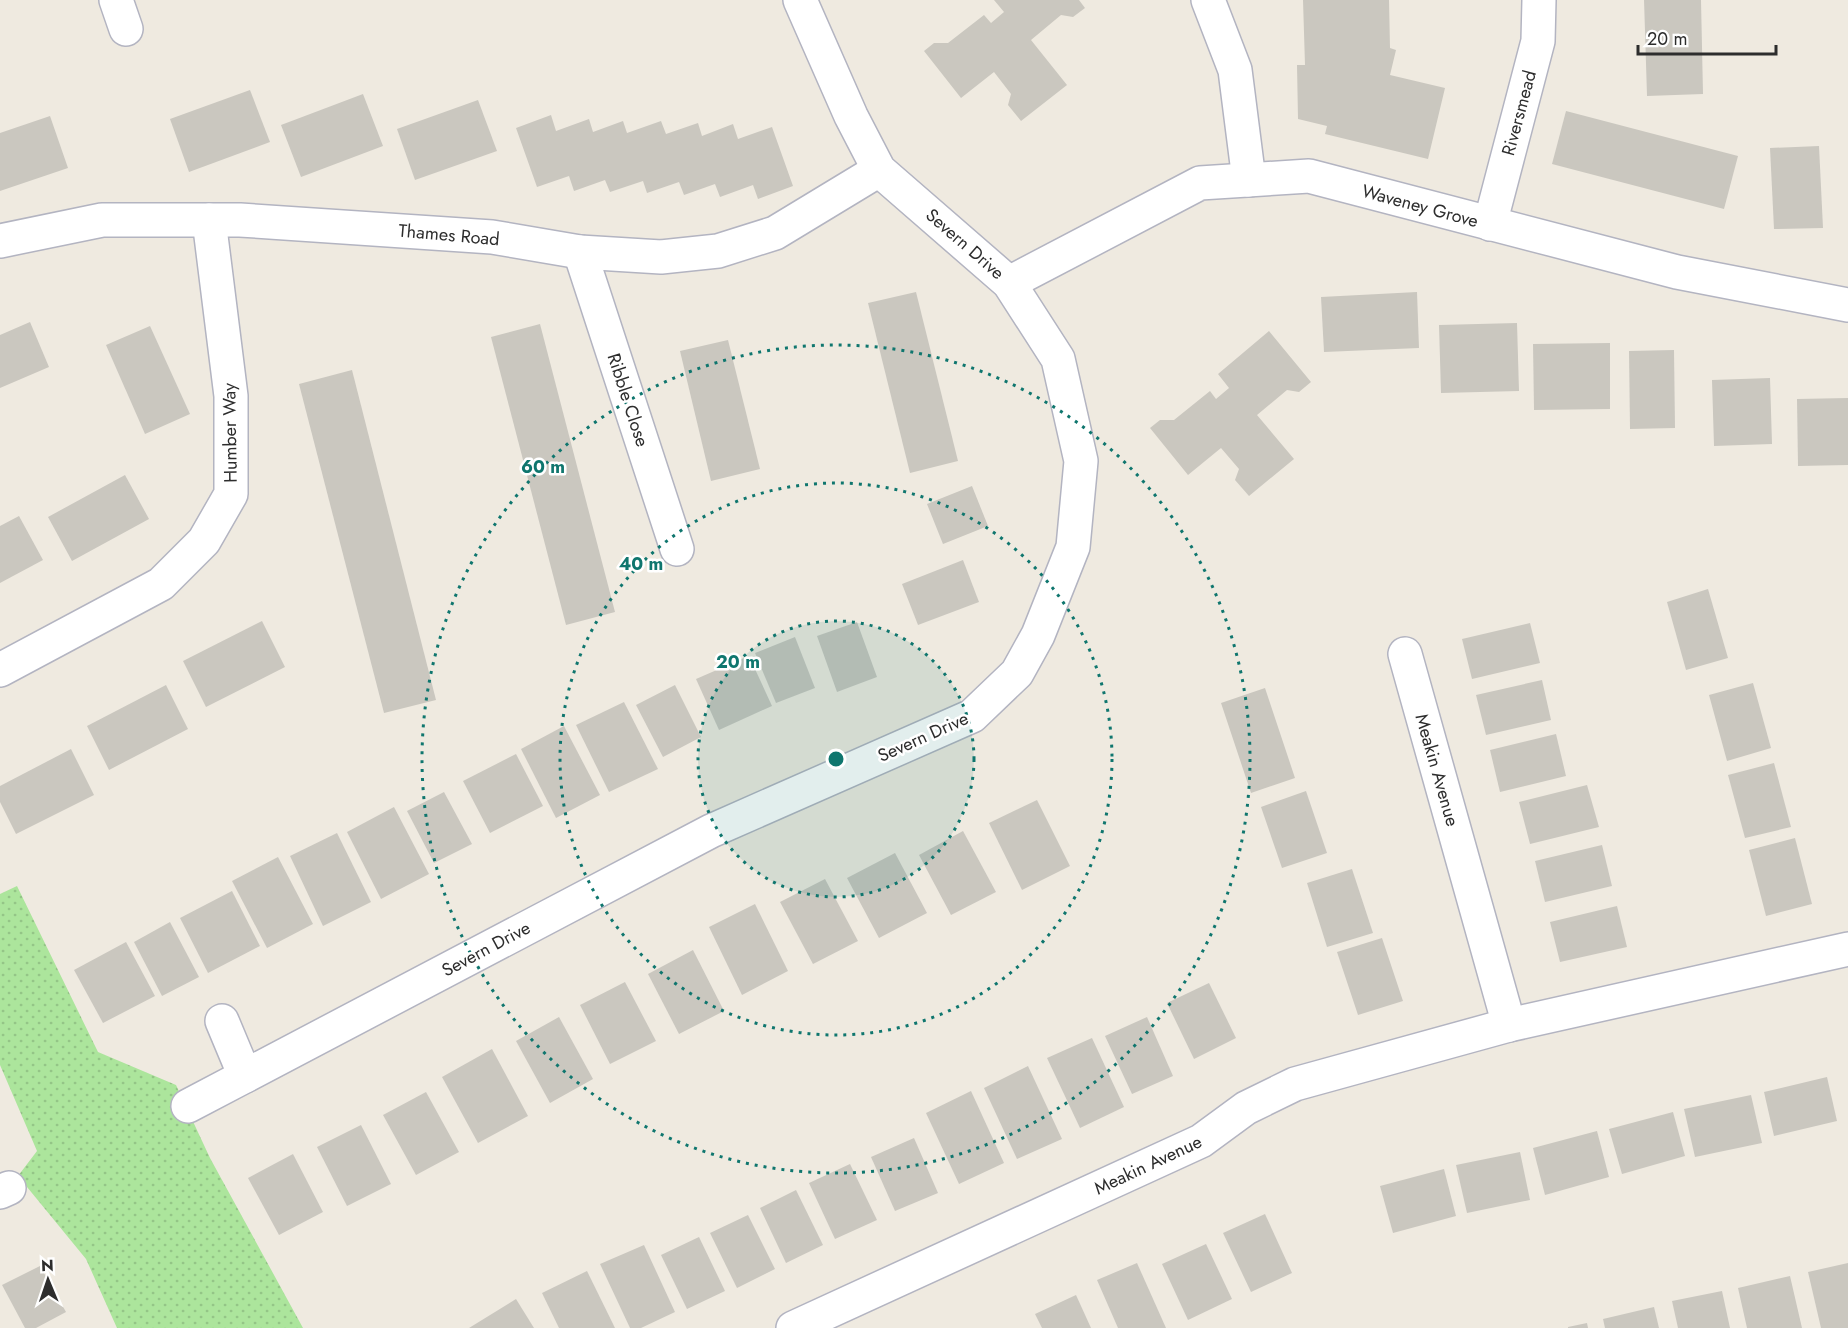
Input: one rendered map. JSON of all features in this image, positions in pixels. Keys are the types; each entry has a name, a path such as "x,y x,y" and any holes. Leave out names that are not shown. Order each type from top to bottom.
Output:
{"street":[{"name":"Severn Drive","path":"188,1106 711,831 972,716 1017,673 1038,635 1073,547 1081,461 1058,359 1009,283 879,170 851,116 800,0"},
{"path":"1208,0 1235,70 1249,180"},
{"name":"Riversmead","path":"1490,224 1538,41 1539,0"},
{"name":"Thames Road","path":"0,241 102,220 240,220 492,237 580,252 662,257 718,251 775,233 879,170"},
{"name":"Waveney Grove","path":"1009,283 1200,183 1309,176 1677,272 1848,305"},
{"name":"Humber Way","path":"0,670 160,584 204,541 231,494 231,396 209,220"},
{"name":"Ribble Close","path":"580,252 677,549"},
{"name":"Meakin Avenue","path":"1404,654 1509,1025"},
{"name":"Meakin Avenue","path":"793,1328 1201,1141 1246,1108 1295,1084 1509,1025 1848,949"},
{"path":"222,1021 245,1077"}],"green space":[{"path":"17,886 98,1052 176,1085 210,1158 303,1328 117,1328 86,1259 18,1176 37,1151 0,1065 0,894"}],"building":[{"path":"994,0 1079,0 1085,8 1073,17 1061,15 1031,40 1067,85 1021,121 1008,105 1011,94 994,72 961,98 924,51 934,43 948,43 984,15 991,23 1004,12"},
{"path":"1303,0 1389,0 1390,48 1396,50 1390,75 1445,88 1428,159 1325,134 1327,126 1298,119 1297,65 1305,65"},
{"path":"1644,0 1701,0 1703,94 1647,96"},
{"path":"250,90 270,142 189,172 170,119"},
{"path":"363,94 383,146 301,177 281,125"},
{"path":"478,100 497,151 415,180 397,129"},
{"path":"1566,111 1738,156 1724,209 1552,164"},
{"path":"551,115 556,131 589,119 593,132 623,121 627,133 661,121 666,134 698,123 702,136 733,124 738,139 772,127 793,186 758,199 753,185 720,197 715,184 684,195 679,182 647,193 643,181 610,192 605,180 574,191 569,176 537,187 516,128"},
{"path":"50,116 68,168 0,191 0,133"},
{"path":"1819,146 1823,228 1774,229 1770,148"},
{"path":"916,292 958,461 910,473 868,303"},
{"path":"1417,292 1419,348 1324,352 1321,297"},
{"path":"30,322 49,367 0,388 0,335"},
{"path":"1517,323 1519,391 1441,393 1439,325"},
{"path":"540,324 615,612 566,625 491,337"},
{"path":"150,326 190,414 145,434 106,345"},
{"path":"1269,331 1311,382 1299,392 1287,390 1257,415 1294,459 1249,496 1235,480 1239,469 1221,448 1188,475 1150,428 1160,420 1174,420 1210,391 1216,399 1229,388 1218,374"},
{"path":"728,340 760,469 711,481 680,351"},
{"path":"1610,343 1610,409 1534,410 1533,344"},
{"path":"1674,350 1675,428 1630,429 1629,351"},
{"path":"352,370 436,700 384,713 299,384"},
{"path":"1770,378 1772,444 1714,446 1712,380"},
{"path":"1848,398 1848,465 1798,466 1797,399"},
{"path":"125,475 149,519 72,561 48,517"},
{"path":"972,486 988,526 943,544 927,504"},
{"path":"19,516 43,560 0,583 0,526"},
{"path":"963,560 979,602 918,625 902,584"},
{"path":"1708,589 1728,658 1686,670 1667,602"},
{"path":"262,621 285,667 206,707 183,661"},
{"path":"857,622 877,677 837,692 817,636"},
{"path":"1530,623 1540,663 1472,679 1462,639"},
{"path":"795,637 815,688 776,703 755,653"},
{"path":"749,656 772,706 719,730 696,679"},
{"path":"1542,680 1551,720 1486,735 1476,695"},
{"path":"1753,683 1771,748 1727,761 1709,695"},
{"path":"166,685 188,729 109,770 87,726"},
{"path":"675,685 701,737 663,757 636,705"},
{"path":"1265,688 1295,778 1251,793 1221,703"},
{"path":"624,702 658,769 609,792 576,725"},
{"path":"564,726 600,795 556,818 521,749"},
{"path":"1556,734 1566,776 1500,792 1490,750"},
{"path":"71,749 94,795 16,834 0,802 0,786"},
{"path":"516,754 543,806 490,833 463,781"},
{"path":"1774,763 1791,827 1745,838 1728,775"},
{"path":"1587,785 1599,827 1530,844 1519,802"},
{"path":"1306,791 1327,853 1282,868 1261,807"},
{"path":"444,792 472,844 434,863 407,811"},
{"path":"1037,800 1070,866 1022,890 989,823"},
{"path":"394,807 429,874 381,899 347,832"},
{"path":"963,831 996,892 951,915 919,855"},
{"path":"337,833 371,902 323,926 290,856"},
{"path":"1795,838 1812,904 1766,916 1749,850"},
{"path":"1602,845 1612,886 1545,902 1535,861"},
{"path":"895,853 927,913 879,938 847,878"},
{"path":"278,857 313,924 267,948 232,881"},
{"path":"1352,869 1373,933 1327,947 1307,883"},
{"path":"825,879 858,941 813,964 780,902"},
{"path":"232,891 260,946 208,973 180,918"},
{"path":"755,904 788,971 742,995 709,927"},
{"path":"1617,906 1627,947 1560,962 1550,922"},
{"path":"170,922 199,977 162,996 134,942"},
{"path":"1382,938 1403,1001 1358,1015 1337,952"},
{"path":"126,942 155,996 103,1023 74,970"},
{"path":"693,950 724,1011 679,1034 648,974"},
{"path":"625,982 656,1041 610,1064 580,1005"},
{"path":"1209,983 1236,1038 1194,1059 1167,1003"},
{"path":"559,1017 593,1079 550,1103 516,1041"},
{"path":"1147,1017 1173,1076 1132,1094 1105,1036"},
{"path":"1092,1038 1124,1107 1080,1128 1047,1058"},
{"path":"492,1049 528,1116 478,1143 442,1077"},
{"path":"1028,1066 1062,1139 1017,1159 984,1088"},
{"path":"1827,1077 1837,1121 1774,1136 1764,1092"},
{"path":"971,1091 1004,1163 959,1184 926,1113"},
{"path":"426,1092 459,1152 416,1175 383,1115"},
{"path":"1751,1095 1762,1143 1695,1157 1684,1109"},
{"path":"1673,1112 1685,1156 1622,1174 1609,1129"},
{"path":"361,1125 391,1184 347,1206 317,1147"},
{"path":"1597,1131 1609,1177 1545,1195 1533,1148"},
{"path":"914,1138 938,1193 895,1211 871,1157"},
{"path":"1520,1152 1530,1200 1467,1213 1456,1165"},
{"path":"293,1154 323,1212 279,1235 248,1178"},
{"path":"850,1164 877,1220 835,1239 809,1183"},
{"path":"1444,1169 1456,1216 1393,1233 1380,1186"},
{"path":"796,1190 823,1245 786,1263 760,1208"},
{"path":"1265,1214 1292,1273 1251,1292 1223,1233"},
{"path":"748,1215 775,1269 737,1288 710,1233"},
{"path":"699,1237 725,1291 687,1309 661,1255"},
{"path":"1206,1244 1232,1299 1188,1320 1162,1264"},
{"path":"644,1245 675,1312 641,1328 630,1328 600,1264"},
{"path":"1137,1263 1166,1328 1118,1328 1097,1280"},
{"path":"1848,1263 1848,1328 1821,1328 1808,1272"},
{"path":"40,1266 66,1312 36,1328 25,1328 2,1285"},
{"path":"587,1271 615,1328 559,1328 542,1293"},
{"path":"1790,1276 1802,1328 1747,1328 1738,1288"},
{"path":"1722,1291 1730,1328 1678,1328 1672,1301"},
{"path":"1076,1295 1091,1328 1042,1328 1035,1314"},
{"path":"516,1299 534,1328 469,1328"},
{"path":"1654,1307 1659,1328 1605,1328 1603,1319"},
{"path":"1587,1323 1588,1328 1568,1328 1568,1327"}]}
